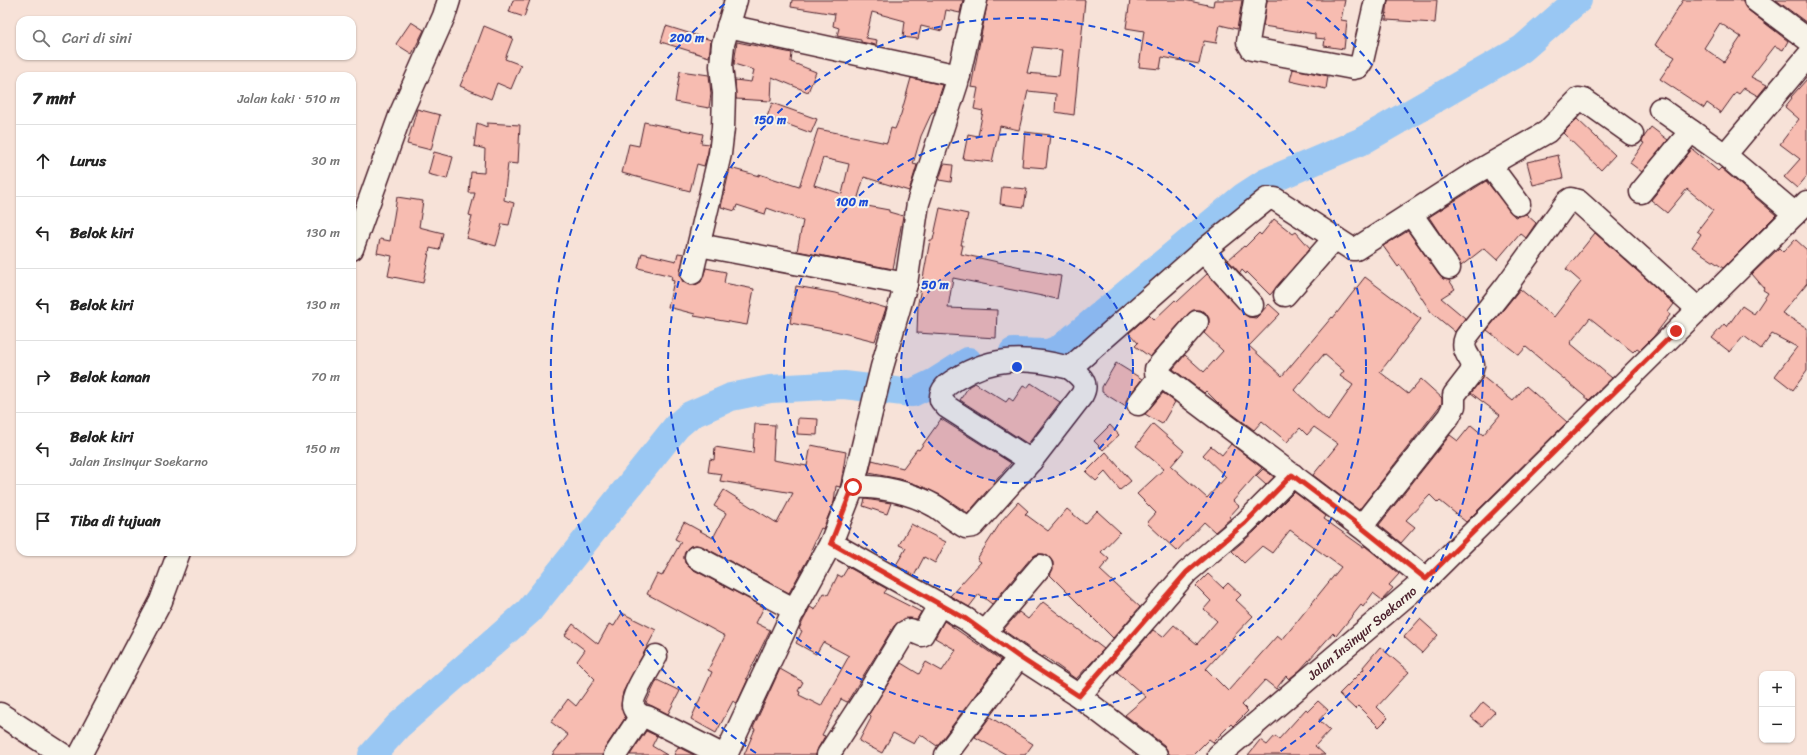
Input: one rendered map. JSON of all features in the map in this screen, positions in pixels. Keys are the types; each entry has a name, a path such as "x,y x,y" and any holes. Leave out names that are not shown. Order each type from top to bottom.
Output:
{"street":[{"path":"356,238 401,113 444,16 449,0"},
{"path":"692,273 721,148 724,128 724,93 721,66 728,26 736,0"},
{"path":"726,755 795,610 831,543 853,487 882,367 906,284 918,203 946,121 959,76 976,0"},
{"path":"1255,0 1248,42 1252,49 1353,68 1358,67 1362,61 1376,0"},
{"path":"1755,0 1807,39"},
{"path":"728,26 959,76"},
{"path":"1724,155 1807,57"},
{"path":"1070,368 1203,251 1267,199 1271,198 1352,249 1356,249 1490,165 1547,132 1579,99 1584,100 1632,134"},
{"path":"1660,109 1802,210"},
{"path":"1641,192 1691,131"},
{"path":"1490,165 1519,204"},
{"path":"1361,527 1449,416 1454,406 1454,395 1471,373 1473,365 1464,351 1463,344 1466,338 1507,285 1567,202 1571,200 1578,201 1698,309"},
{"name":"Jalan Insinyur Soekarno","path":"1219,755 1426,579 1698,309 1802,210"},
{"path":"1411,214 1449,268"},
{"path":"1285,295 1335,238"},
{"path":"699,244 906,284"},
{"path":"1203,251 1252,305"},
{"path":"1197,322 1156,369 1156,372 1361,527 1426,579"},
{"path":"853,487 875,488 907,495 934,506 964,526 971,527 1031,460 1084,391 1082,378 1070,368 1034,360 1001,361 965,374 948,385 941,393 941,400 947,407 1031,460"},
{"path":"1138,404 1160,376"},
{"path":"1079,696 1187,572 1245,523 1292,475"},
{"path":"831,543 940,604 985,632 1019,657 1079,696 1156,755"},
{"path":"80,755 161,601 178,556"},
{"path":"696,557 795,610"},
{"path":"985,632 1041,566"},
{"path":"828,755 905,632 910,630 922,635 940,604"},
{"path":"656,656 636,692 633,704 634,708 641,716 647,717 722,755"},
{"path":"946,755 1019,657"},
{"path":"0,714 35,735 63,755"},
{"path":"615,755 641,716"}],"building":[{"path":"513,0 530,0 524,17 509,12"},
{"path":"792,0 963,0 960,13 946,10 942,31 921,26 918,39 903,37 905,21 872,12 866,38 877,40 876,45 861,42 861,40 837,36 839,28 833,26 835,14 791,7"},
{"path":"988,0 1085,0 1074,115 1055,112 1056,94 1028,91 1019,130 1000,126 992,162 963,159 968,134 978,136 983,111 974,109 978,88 971,87","holes":["1033,47 1062,50 1059,76 1027,73"]},
{"path":"1130,0 1184,0 1213,6 1214,0 1242,0 1237,29 1220,25 1216,43 1204,41 1199,64 1162,57 1160,69 1139,67 1144,31 1126,28"},
{"path":"1267,0 1345,0 1341,20 1347,21 1344,49 1324,46 1325,39 1315,38 1315,34 1263,26"},
{"path":"1388,0 1437,0 1435,23 1386,20"},
{"path":"1683,0 1743,0 1748,10 1788,41 1783,50 1775,46 1751,77 1767,85 1758,96 1744,88 1739,94 1736,92 1721,113 1707,103 1704,108 1660,79 1675,57 1655,45","holes":["1720,23 1741,37 1724,62 1704,48"]},
{"path":"1776,0 1807,0 1807,23"},
{"path":"411,22 424,30 412,54 396,44"},
{"path":"484,26 513,38 505,59 521,65 511,89 497,83 491,99 460,86 467,72"},
{"path":"666,26 711,40 709,57 661,42"},
{"path":"737,42 792,53 791,62 816,72 808,92 772,77 771,101 736,99 735,80 751,82 754,70 734,64"},
{"path":"1293,69 1328,76 1326,89 1290,81"},
{"path":"680,71 709,75 711,94 709,108 675,102"},
{"path":"911,78 943,85 934,112 932,112 921,136 913,164 917,165 909,191 864,177 856,204 889,210 889,212 903,216 893,269 797,251 803,221 767,208 765,214 737,205 735,211 721,207 730,168 759,176 759,174 799,187 818,129 887,143 891,128 895,129 901,114","holes":["823,158 849,164 842,194 814,185"]},
{"path":"1807,79 1807,176 1797,188 1784,177 1800,159 1780,144 1799,119 1785,107 1792,98 1791,97"},
{"path":"772,103 817,119 811,133 767,117"},
{"path":"417,109 440,115 431,150 407,144"},
{"path":"1577,119 1615,155 1601,170 1563,133"},
{"path":"644,122 703,134 701,143 709,144 708,152 704,166 697,164 690,191 622,173 629,144 639,146"},
{"path":"477,123 487,127 487,123 520,125 518,164 508,163 504,200 514,203 509,225 502,224 496,246 466,238 472,216 469,215 475,193 469,193 471,172 484,173 485,149 474,146"},
{"path":"1651,127 1668,140 1642,172 1630,163 1644,143 1642,142 1644,137"},
{"path":"1025,132 1050,135 1046,168 1022,166"},
{"path":"1692,149 1718,171 1721,168 1776,215 1723,268 1692,247 1701,234 1697,231 1713,210 1687,189 1667,213 1651,200"},
{"path":"434,152 453,157 447,179 428,174"},
{"path":"1558,155 1563,178 1533,185 1527,162"},
{"path":"944,164 953,165 951,182 939,180"},
{"path":"1486,181 1515,217 1526,214 1536,223 1526,238 1520,233 1497,260 1484,248 1461,266 1429,217"},
{"path":"1002,187 1027,189 1024,207 1000,204"},
{"path":"397,197 423,201 419,227 443,233 439,250 430,248 423,283 388,276 392,256 377,253 380,239 390,241"},
{"path":"940,208 968,214 961,245 963,245 961,254 1021,267 1020,269 1061,276 1057,299 953,278 948,308 997,310 996,338 917,333 918,303 930,240 933,240"},
{"path":"1274,219 1293,234 1296,232 1310,248 1270,295 1247,272 1246,274 1242,270 1240,273 1228,260 1244,246 1245,247 1259,233 1261,235"},
{"path":"1408,231 1439,275 1443,279 1449,280 1455,289 1441,298 1465,318 1455,332 1431,312 1400,265 1398,267 1383,246"},
{"path":"1595,233 1674,304 1668,312 1670,315 1654,336 1640,350 1637,348 1633,352 1590,318 1570,343 1612,378 1589,400 1526,347 1519,355 1487,330 1520,289 1554,317 1581,282 1566,269"},
{"path":"1795,239 1807,250 1807,283 1782,313 1807,328 1807,371 1793,390 1775,376 1797,347 1772,334 1761,349 1744,336 1730,352 1712,338 1724,324 1727,327 1742,306 1754,314 1768,293 1763,290 1764,288 1752,274 1779,248 1783,252"},
{"path":"642,253 676,261 678,253 684,254 680,276 683,282 689,285 695,285 701,282 706,268 726,272 724,283 754,289 747,325 694,316 695,314 668,307 674,281 671,280 672,276 638,268"},
{"path":"1207,274 1248,317 1256,318 1269,304 1280,314 1249,346 1282,376 1332,317 1333,318 1365,277 1421,319 1380,372 1408,394 1421,379 1442,398 1442,403 1359,510 1313,475 1338,444 1314,427 1307,435 1300,428 1287,442 1262,421 1254,430 1219,404 1206,391 1204,393 1173,369 1185,355 1204,372 1223,351 1204,333 1209,324 1209,318 1205,312 1193,310 1188,314 1150,357 1135,346 1138,343 1129,333 1149,315 1154,320 1175,300 1177,302","holes":["1324,354 1344,371 1340,376 1353,385 1328,421 1294,390"]},
{"path":"796,286 835,293 886,308 875,341 835,331 790,323"},
{"path":"1116,363 1142,379 1128,397 1126,407 1102,392 1102,387"},
{"path":"1483,377 1513,401 1526,386 1567,422 1466,522 1440,501 1438,503 1430,495 1406,520 1415,527 1401,543 1379,525 1450,435 1458,441 1471,425 1483,435 1500,415 1471,393"},
{"path":"975,383 1006,402 1009,398 1013,401 1023,386 1027,388 1031,383 1060,402 1028,444 960,400 969,386"},
{"path":"1163,393 1175,402 1162,424 1145,414"},
{"path":"798,418 818,419 817,435 797,434"},
{"path":"941,419 1011,463 968,513 942,496 921,486 900,479 869,473 872,460 903,468 917,449 919,450"},
{"path":"755,424 775,425 773,460 807,466 811,445 846,452 841,483 840,487 836,486 834,502 823,529 821,528 810,552 811,553 789,593 702,546 690,546 685,551 685,563 690,568 764,607 756,623 770,630 746,679 748,679 737,703 733,701 716,733 691,719 712,672 708,670 725,636 647,594 657,574 662,576 681,542 675,539 684,522 713,538 726,513 714,506 724,490 777,523 793,493 720,481 722,474 708,472 710,459 714,460 715,447 753,453"},
{"path":"1153,424 1184,451 1171,466 1207,498 1226,477 1203,455 1211,446 1222,455 1231,444 1262,468 1233,501 1239,506 1229,517 1231,518 1215,532 1204,522 1177,551 1147,523 1156,513 1137,494 1164,469 1136,446"},
{"path":"1110,425 1119,435 1103,450 1094,441"},
{"path":"1106,452 1131,481 1120,490 1105,472 1096,481 1086,472"},
{"path":"1263,469 1274,477 1266,485 1256,476"},
{"path":"1294,492 1326,516 1324,519 1363,547 1365,546 1399,574 1389,585 1393,588 1382,600 1373,593 1363,607 1361,605 1336,636 1333,633 1300,670 1289,679 1286,676 1276,689 1265,680 1242,705 1248,711 1233,726 1231,724 1213,742 1209,739 1193,755 1170,755 1164,745 1125,715 1146,697 1117,672 1153,630 1163,637 1174,625 1197,644 1217,621 1204,609 1211,601 1196,586 1208,574 1223,588 1228,583 1241,595 1236,600 1253,616 1206,669 1228,691 1277,636 1282,640 1341,567 1290,530 1272,553 1262,546 1244,563 1232,551 1254,532"},
{"path":"865,499 891,503 887,514 863,506"},
{"path":"1018,502 1028,511 1025,514 1048,531 1067,509 1085,524 1097,511 1120,532 1101,552 1109,559 1100,570 1140,607 1113,638 1050,575 1053,569 1053,562 1044,554 1037,554 1031,558 992,604 979,594 969,607 950,596 981,562 977,559 1003,519"},
{"path":"911,524 946,542 935,563 924,557 914,576 896,565 906,548 899,545"},
{"path":"848,567 887,589 884,593 921,612 917,619 905,618 894,626 847,702 841,699 822,735 825,736 816,755 744,755 755,729 753,728 780,669 803,682 798,691 800,692 799,695 821,706 849,656 823,642 816,654 796,643 802,631 799,629 810,607 815,610 824,593 828,595 838,575 842,577"},
{"path":"1043,602 1104,649 1076,679 1044,656 1042,657 1003,630 1019,612 1028,619"},
{"path":"622,613 656,630 623,692 621,706 625,718 605,748 603,755 552,755 568,735 551,722 568,699 576,706 595,679 577,661 585,650 565,635 573,624 598,644 609,624 614,626"},
{"path":"1420,619 1438,635 1422,653 1404,637"},
{"path":"944,621 1001,660 937,746 920,734 914,744 893,733 882,753 859,741 870,720 871,716 869,714 901,663 919,674 926,662 942,671 956,650 935,638"},
{"path":"1380,647 1409,672 1377,707 1388,718 1379,727 1358,706 1355,709 1339,694 1364,669 1363,667"},
{"path":"657,680 680,691 668,714 646,703"},
{"path":"1318,701 1328,710 1319,720 1330,730 1315,746 1325,755 1248,755 1260,740 1267,745 1275,736 1279,739 1306,709 1308,711"},
{"path":"1483,702 1495,712 1482,726 1471,717"},
{"path":"990,717 1033,744 1025,755 1007,755 975,737"},
{"path":"646,731 657,736 652,746 667,755 630,755"},
{"path":"678,747 694,755 674,755"}],"waterway":[{"path":"1013,352 1048,353 1061,348 1243,197 1266,182 1362,141 1522,49 1578,0"},
{"path":"372,755 398,726 529,611 677,426 690,415 731,397 770,389 844,385 912,393 933,383 968,361"}],"route":[{"path":"853,487 831,543 966,619 1019,657 1079,696 1187,572 1245,523 1292,475 1361,527 1426,579 1588,416 1676,331"}]}
